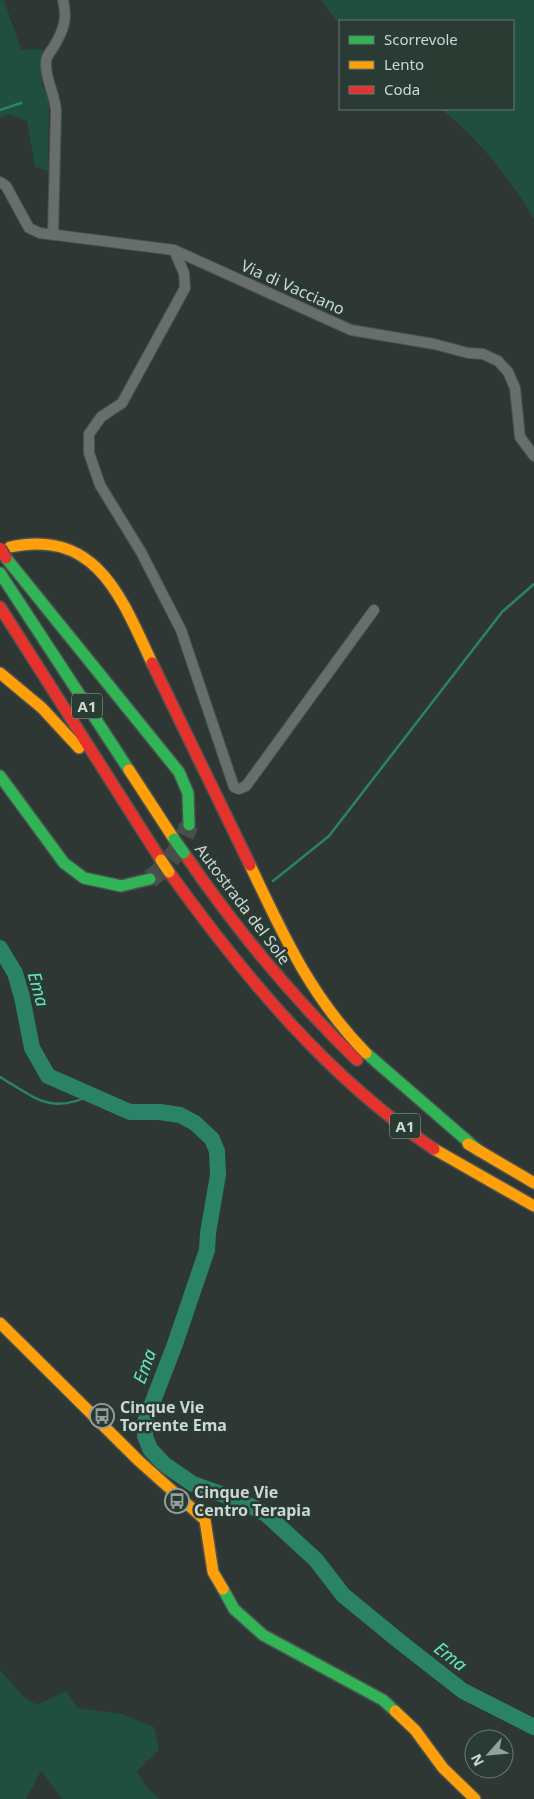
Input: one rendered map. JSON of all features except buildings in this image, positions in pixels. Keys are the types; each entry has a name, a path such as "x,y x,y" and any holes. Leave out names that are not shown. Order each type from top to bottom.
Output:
{"main road":[{"path":"189,825 188,793 180,772 97,673 5,551 39,543 63,547 86,558 104,574 135,630 286,940 316,992 338,1022 375,1061 478,1151"},
{"name":"Autostrada del Sole","path":"0,573 174,839 235,924 307,1012 382,1082 433,1122 478,1151 534,1183"},
{"name":"A1","path":"0,607 168,872 202,920 291,1026 350,1083 432,1147 534,1206"},
{"path":"0,674 26,693 66,731 143,843 161,860"},
{"path":"0,776 64,863 84,878 121,886 150,879"},
{"path":"0,1323 139,1461 204,1520 208,1531 212,1572 234,1609 263,1635 383,1700 415,1730 443,1768 475,1799"}],"street":[{"path":"53,235 56,111 55,98 46,78 46,58 65,28 66,16 63,0"},
{"name":"Via di Vacciano","path":"0,182 6,186 29,228 53,235 174,250 350,330 434,344 468,354 483,354 498,362 508,372 516,388 520,437 534,456"},
{"path":"174,250 184,273 185,288 122,403 101,417 89,434 89,454 100,486 141,552 181,630 234,787 239,789 246,786 374,610"}],"green space":[{"path":"0,0 4,0 21,50 42,49 42,85 49,99 48,171 35,167 27,121 9,114 0,119"},
{"path":"321,0 534,0 534,219 492,159 466,131 441,110 514,110 514,20 339,20 339,24"},
{"path":"0,1670 24,1697 37,1705 66,1691 78,1708 122,1714 154,1727 159,1750 137,1771 147,1788 160,1799 63,1799 41,1771 26,1799 0,1799"}],"waterway":[{"path":"0,110 21,103"},
{"path":"273,881 329,836 502,612 534,584"},
{"name":"Ema","path":"0,948 15,973 22,997 32,1048 48,1076 130,1112 160,1112 180,1115 195,1123 212,1139 217,1151 218,1175 207,1250 175,1344 145,1422 145,1436 150,1449 164,1464 193,1484 241,1501 266,1514 316,1560 343,1595 399,1641 463,1691 534,1727"},
{"path":"0,1077 35,1098 55,1104 79,1100 94,1094"}],"tunnel":[{"path":"150,879 174,855 189,825"}],"traffic: fast":[{"path":"6,558 179,772 188,793 189,825"},
{"path":"0,573 129,770"},
{"path":"0,776 64,863 84,878 121,886 150,879"},
{"path":"174,839 184,853"},
{"path":"366,1053 479,1151"},
{"path":"223,1589 234,1609 263,1635 383,1700 395,1711"}],"traffic: slow":[{"path":"10,547 40,544 65,548 85,558 102,574 117,593 152,663"},
{"path":"0,673 42,708 79,748"},
{"path":"129,770 174,839"},
{"path":"161,860 169,872"},
{"path":"250,865 274,916 314,987 329,1010 366,1053"},
{"path":"468,1144 534,1183"},
{"path":"434,1149 534,1206"},
{"path":"0,1323 139,1461 205,1520 213,1572 223,1589"},
{"path":"395,1711 415,1730 443,1768 475,1799"}],"traffic: jam":[{"path":"0,548 6,558"},
{"path":"0,607 161,860"},
{"path":"152,663 250,865"},
{"path":"184,853 223,908 265,961 310,1012 357,1060"},
{"path":"169,872 227,949 323,1057 395,1121 434,1149"}],"place":[{"name":"Cinque Vie Torrente Ema","path":"102,1416"},
{"name":"Cinque Vie Centro Terapia","path":"177,1501"}]}
